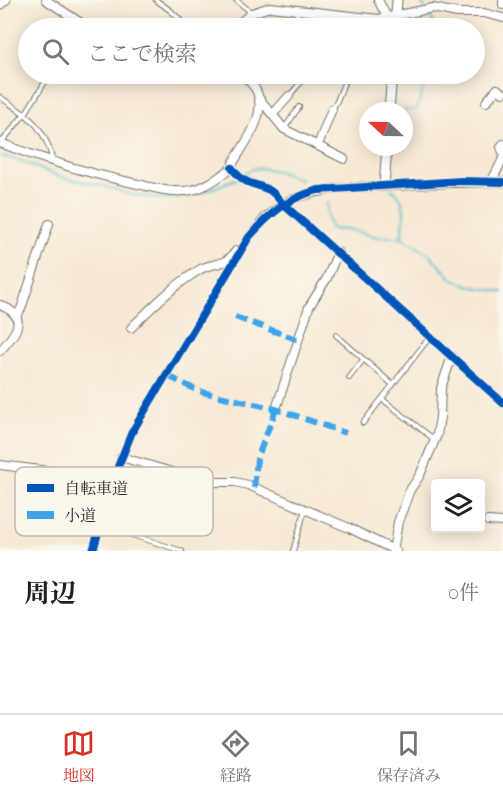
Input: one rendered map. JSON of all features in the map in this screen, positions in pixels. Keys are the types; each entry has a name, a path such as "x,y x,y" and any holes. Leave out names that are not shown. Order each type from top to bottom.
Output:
{"street":[{"path":"0,5 6,0"},
{"path":"46,0 58,4 73,18"},
{"path":"378,0 391,16"},
{"path":"391,16 397,0"},
{"path":"503,0 503,5"},
{"path":"247,18 270,7 372,18"},
{"path":"384,18 433,8 457,13 484,13 503,18"},
{"path":"0,143 52,163 87,173 174,192 202,187 232,168 257,119 260,108 258,97 256,90 250,84"},
{"path":"390,102 391,84"},
{"path":"486,102 497,89 503,93"},
{"path":"273,114 289,96"},
{"path":"258,97 284,129 344,159"},
{"path":"318,146 332,109"},
{"path":"503,144 501,147 503,152"},
{"path":"384,186 386,156"},
{"path":"491,182 503,159"},
{"path":"232,168 243,180 269,190 503,403"},
{"path":"117,467 132,432 249,237 283,204 300,195 318,190 461,181 503,182"},
{"path":"16,315 21,309 49,224"},
{"path":"130,328 158,300 185,279 203,268 225,262 242,249"},
{"path":"276,409 309,307 327,278 338,252"},
{"path":"0,305 11,309 16,315 18,326 0,351"},
{"path":"213,482 235,482 248,485 394,551 398,522 410,490 420,475 435,440 440,417 441,388 452,356"},
{"path":"121,457 155,467"},
{"path":"0,465 16,467"},
{"path":"488,521 503,522"},
{"path":"93,551 97,536"}],"lane":[{"path":"156,0 178,18"},
{"path":"236,0 252,14"},
{"path":"296,18 298,9"},
{"path":"319,18 322,12"},
{"path":"0,143 25,114 44,84"},
{"path":"289,96 299,84"},
{"path":"332,109 344,84"},
{"path":"0,97 42,129 52,156 52,163"},
{"path":"284,129 299,107"},
{"path":"336,334 393,385"},
{"path":"363,423 431,337"},
{"path":"349,378 363,360"},
{"path":"382,399 435,440"},
{"path":"293,551 305,510"},
{"path":"136,536 182,551"}],"waterway":[{"path":"420,0 425,8"},
{"path":"428,13 431,18"},
{"path":"413,110 417,109 425,84"},
{"path":"0,156 19,160 60,177 104,186 128,194 163,199 201,193 238,178 252,169 277,171 301,180"},
{"path":"390,160 391,156"},
{"path":"391,189 403,204 404,224 401,237"},
{"path":"327,203 330,227 378,237 401,237 429,254 452,279 473,287 503,292"}],"marked path":[{"path":"235,317 299,340"},
{"path":"168,376 198,391 276,409 346,433"},
{"path":"254,488 257,459 276,409"}],"cycle path":[{"path":"232,168 245,181 273,193 503,403"},
{"path":"118,467 132,432 249,237 264,221 288,202 318,190 461,181 503,182"},
{"path":"93,551 97,536"}]}
